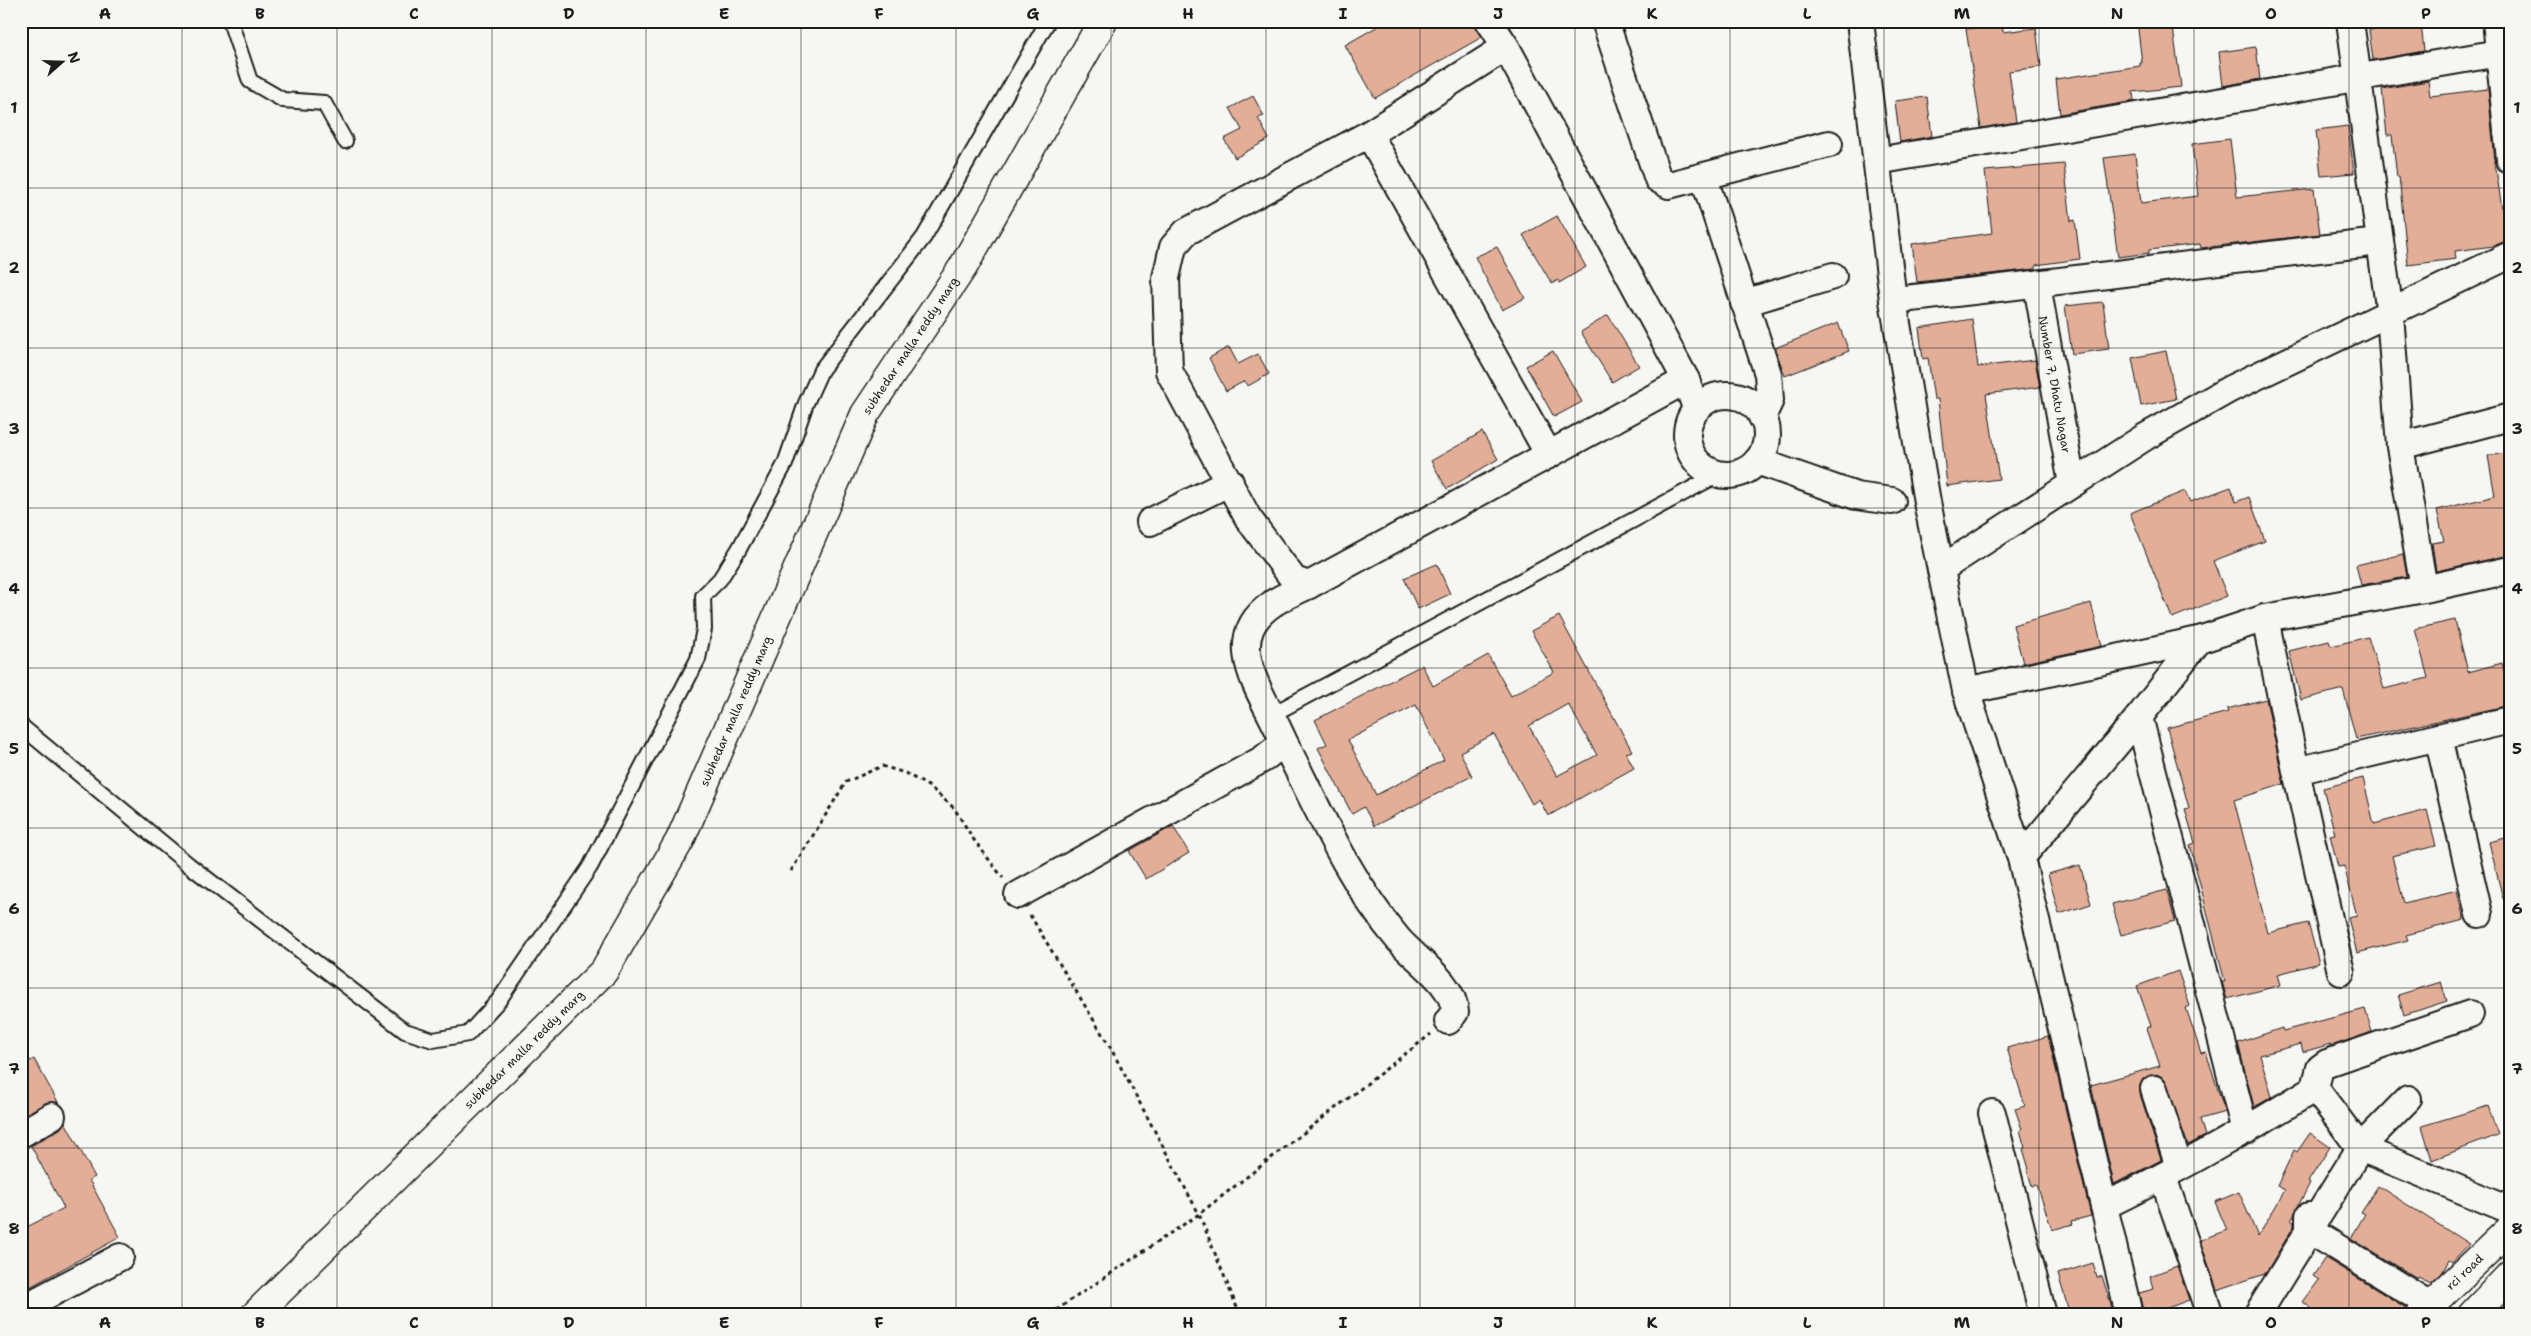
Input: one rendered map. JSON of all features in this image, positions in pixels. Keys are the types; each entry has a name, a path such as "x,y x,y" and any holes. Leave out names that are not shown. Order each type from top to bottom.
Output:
{"main road":[{"name":"subhedar malla reddy marg","path":"255,1315 604,971 680,840 865,414 964,268 1104,21"},
{"name":"rci road","path":"2425,1310 2510,1229"},
{"path":"2472,1315 2510,1275"}],"street":[{"path":"1489,21 1506,47 1686,380 1696,408"},
{"path":"1605,21 1658,179 1669,185 1704,178 1829,144"},
{"path":"1860,21 1893,300 1927,502 1966,691 2021,858 2129,1315"},
{"path":"2350,21 2390,314 2400,446 2424,589"},
{"path":"2496,21 2510,160"},
{"path":"1309,585 1294,580 1248,518 1169,371 1166,278 1173,247 1186,232 1369,134 1506,47"},
{"path":"1877,161 2358,80 2499,53"},
{"path":"1369,134 1549,455"},
{"path":"1704,178 1771,388 1770,400 1762,417"},
{"path":"1893,300 2037,285 2237,258 2380,242"},
{"path":"1941,569 2145,437 2230,389 2510,255"},
{"path":"1744,303 1833,276"},
{"name":"Number 7, Dhatu Nagar","path":"2037,285 2072,484"},
{"path":"1448,1021 1455,1012 1452,997 1446,987 1398,939 1361,890 1276,727 1256,688 1247,661 1248,636 1254,622 1271,605 1686,380"},
{"path":"1720,395 1733,395 1745,399 1755,406 1762,417 1766,429 1766,442 1757,461 1745,471 1733,475 1718,474 1700,464 1688,448 1686,434 1689,420 1696,408 1707,399 1720,395"},
{"path":"2400,446 2510,417"},
{"path":"1757,461 1856,496 1892,501"},
{"path":"1150,522 1230,482"},
{"path":"1966,691 2199,640 2265,618 2424,589 2510,570"},
{"path":"2265,618 2296,771 2341,972"},
{"path":"2021,858 2139,716 2199,640"},
{"path":"2139,716 2245,1131"},
{"path":"2296,771 2510,720"},
{"path":"1018,895 1263,759 1277,748 1276,727"},
{"path":"2438,737 2479,914"},
{"path":"2104,1206 2245,1131 2315,1088 2320,1068 2327,1063 2470,1014"},
{"path":"2154,1088 2171,1172 2210,1315"},
{"path":"2315,1088 2360,1148 2510,1210"},
{"path":"2257,1315 2309,1223 2360,1148 2408,1099"},
{"path":"1992,1113 2043,1315"},
{"path":"21,1134 52,1116"},
{"path":"2309,1223 2425,1310"},
{"path":"27,1310 120,1257"}],"lane":[{"path":"230,21 250,81 283,100 324,104 345,141"},
{"path":"21,726 189,865 405,1031 433,1040 468,1034 499,1000 590,867 698,659 704,629 703,596 720,579 739,549 785,464 806,403 821,370 924,237 1048,21"},
{"path":"1276,727 1718,474"}],"path":[{"path":"791,871 846,782 882,766 905,773 930,787 954,808 974,840 1018,895 1110,1047 1199,1214 1240,1315"},
{"path":"1049,1315 1199,1214 1448,1021"}],"building":[{"path":"1387,21 1473,21 1482,37 1375,98 1345,45"},
{"path":"2137,21 2172,21 2181,87 2133,92 2134,101 2060,114 2056,79 2140,66 2140,63 2142,63"},
{"path":"2421,24 2424,51 2373,60 2369,30"},
{"path":"2002,25 2003,32 2036,28 2041,67 2009,71 2016,122 1981,128 1966,29"},
{"path":"2256,47 2260,79 2223,86 2219,52"},
{"path":"2428,81 2430,96 2488,89 2495,162 2503,216 2506,215 2509,240 2493,246 2455,251 2456,259 2408,265 2399,176 2397,177 2392,135 2387,135 2382,89"},
{"path":"1253,96 1264,116 1258,118 1269,139 1235,158 1224,139 1242,130 1230,108"},
{"path":"1927,97 1932,136 1900,142 1895,101"},
{"path":"2348,126 2354,173 2321,176 2316,130"},
{"path":"2230,139 2237,197 2314,189 2320,234 2201,248 2200,244 2149,250 2149,253 2118,257 2104,158 2135,154 2141,203 2198,196 2192,144"},
{"path":"2064,164 2071,221 2075,220 2080,259 2036,265 2036,269 1917,282 1912,244 1992,233 1985,171"},
{"path":"1557,216 1586,267 1559,283 1558,280 1552,284 1523,235"},
{"path":"1497,247 1525,298 1502,310 1475,257"},
{"path":"2103,302 2109,349 2072,354 2065,306"},
{"path":"1608,315 1639,366 1612,382 1581,332"},
{"path":"1972,319 1978,367 2035,360 2040,387 1986,394 1999,479 1947,486 1938,399 1934,399 1928,358 1923,359 1919,328"},
{"path":"1838,323 1849,351 1785,376 1775,348"},
{"path":"1229,347 1238,364 1258,354 1269,374 1248,386 1245,381 1226,391 1209,358"},
{"path":"1553,351 1582,402 1554,417 1526,366"},
{"path":"2166,351 2176,399 2141,406 2132,358"},
{"path":"1482,432 1498,459 1447,489 1431,461"},
{"path":"2510,452 2510,555 2436,571 2432,543 2444,541 2437,510 2495,496 2488,456"},
{"path":"2231,487 2236,502 2249,497 2265,541 2213,561 2227,596 2172,618 2130,513 2185,491 2190,502"},
{"path":"2403,554 2407,577 2361,585 2356,565"},
{"path":"1437,564 1450,594 1418,609 1404,578"},
{"path":"2091,603 2102,646 2023,663 2013,625"},
{"path":"1559,616 1632,751 1626,753 1634,768 1548,816 1539,799 1532,804 1494,734 1460,752 1472,776 1374,826 1364,807 1352,814 1318,748 1327,744 1315,720 1422,665 1433,686 1488,655 1511,696 1554,672 1531,631","holes":["1568,704 1597,755 1557,776 1529,726","1416,705 1444,760 1376,795 1348,740"]},
{"path":"2455,620 2468,672 2502,663 2510,695 2510,705 2356,739 2343,689 2301,700 2289,651 2329,641 2331,646 2368,637 2384,689 2428,678 2415,629"},
{"path":"2266,699 2284,784 2234,800 2268,933 2308,923 2319,963 2278,974 2281,985 2227,999 2222,982 2225,982 2190,845 2195,843 2185,809 2189,808 2167,728 2228,712 2227,709"},
{"path":"2363,778 2374,824 2427,810 2436,846 2392,856 2404,903 2457,890 2464,920 2406,935 2408,940 2357,953 2348,918 2357,916 2344,866 2338,867 2330,835 2335,834 2323,788"},
{"path":"1173,826 1189,853 1146,879 1129,851"},
{"path":"2510,837 2510,898 2503,899 2489,842"},
{"path":"2080,865 2091,904 2059,914 2048,874"},
{"path":"2167,890 2175,921 2121,935 2112,904"},
{"path":"2178,971 2190,1006 2186,1008 2201,1053 2206,1052 2225,1112 2200,1119 2205,1136 2188,1145 2164,1078 2157,1074 2143,1079 2140,1085 2140,1094 2161,1160 2114,1184 2091,1085 2160,1066 2147,1028 2151,1026 2137,986"},
{"path":"2441,982 2447,1001 2404,1015 2398,995"},
{"path":"2365,1009 2372,1032 2331,1046 2331,1044 2303,1052 2301,1044 2260,1055 2272,1097 2254,1107 2238,1043 2282,1028 2283,1031"},
{"path":"2048,1036 2091,1216 2072,1221 2073,1224 2052,1230 2037,1185 2032,1186 2027,1169 2029,1169 2020,1130 2022,1129 2015,1109 2025,1106 2007,1048"},
{"path":"34,1059 58,1102 45,1103 21,1117 21,1066"},
{"path":"2488,1106 2498,1135 2432,1160 2422,1126"},
{"path":"65,1122 95,1177 89,1180 120,1237 21,1292 21,1230 64,1208 31,1146 60,1129"},
{"path":"2310,1133 2330,1147 2308,1182 2310,1183 2291,1220 2294,1221 2294,1226 2265,1274 2217,1290 2200,1240 2227,1230 2215,1202 2239,1192 2258,1237 2285,1190 2277,1186 2294,1150 2297,1152"},
{"path":"2378,1186 2469,1244 2452,1262 2449,1260 2442,1273 2431,1283 2418,1277 2417,1279 2351,1238 2365,1214 2361,1212"},
{"path":"2325,1258 2403,1306 2406,1309 2405,1315 2320,1315 2303,1302 2319,1280 2313,1276"},
{"path":"2093,1263 2097,1278 2102,1276 2114,1315 2070,1315 2058,1274"},
{"path":"2177,1266 2189,1300 2159,1311 2161,1315 2144,1315 2139,1293 2154,1289 2150,1276"}]}
